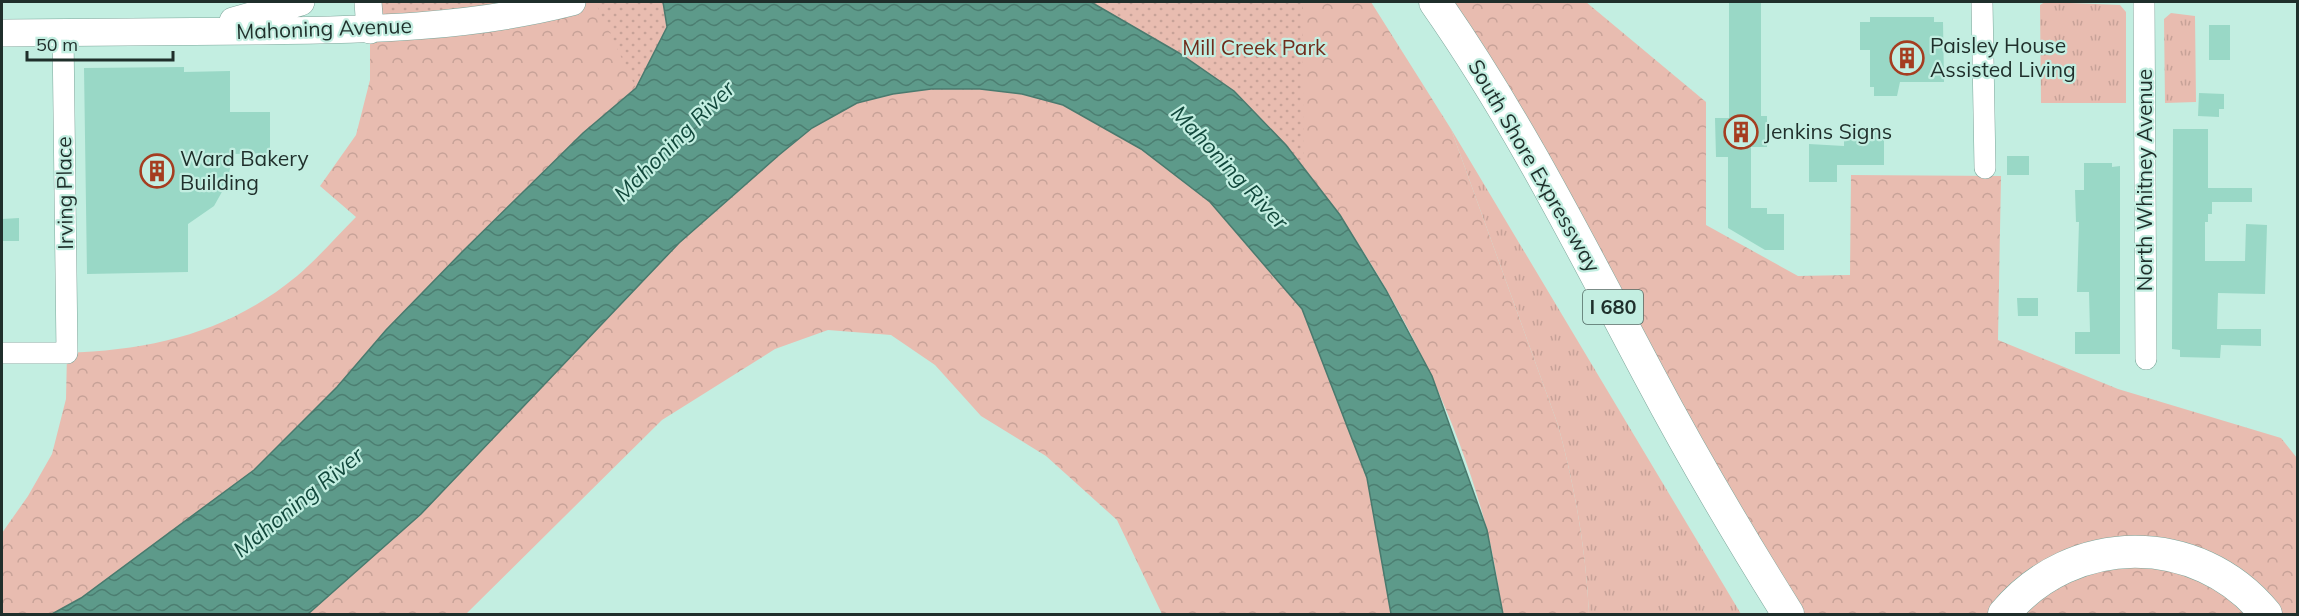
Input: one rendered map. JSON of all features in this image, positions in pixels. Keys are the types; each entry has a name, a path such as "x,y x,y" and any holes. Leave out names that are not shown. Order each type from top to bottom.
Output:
{"highway":[{"name":"South Shore Expressway","path":"1435,2 1460,38 1517,133 1584,251 1650,378 1788,615"},
{"path":"2004,615 2018,597 2045,576 2069,564 2116,552 2141,551 2183,558 2211,570 2248,595 2266,615"}],"main road":[{"path":"189,32 301,2"},
{"path":"368,2 370,30"},
{"name":"Mahoning Avenue","path":"2,33 370,30 470,23 523,15 572,2"}],"street":[{"path":"1982,2 1985,168"},
{"name":"North Whitney Avenue","path":"2144,2 2146,359"},
{"name":"Irving Place","path":"2,353 67,352 63,33"}],"green space":[{"path":"368,2 550,2 370,30"},
{"path":"550,2 663,2 636,88 583,133 462,252 386,330 337,387 254,470 81,598 52,614 2,614 2,533 28,496 52,454 66,399 67,353 130,348 160,342 217,324 245,311 297,276 356,217 320,186 356,135 370,80 370,30"},
{"path":"595,2 704,2 667,27 636,88"},
{"path":"1091,2 1371,2 1451,129 1558,425 1579,519 1589,614 1503,614 1487,530 1457,436 1417,346 1368,259 1341,218 1285,143 1245,99 1183,55"},
{"name":"Mill Creek Park","path":"1091,2 1302,2 1304,168 1234,91 1179,53"},
{"path":"1435,2 1586,2 1706,102 1706,225 1798,276 1850,275 1851,175 2001,176 1998,340 2118,389 2281,438 2297,458 2297,614 1788,614"},
{"path":"2045,2 2120,5 2126,12 2126,103 2041,103 2040,5"},
{"path":"2171,13 2195,16 2196,102 2165,103 2164,19"},
{"path":"930,89 980,89 1022,94 1063,105 1141,149 1210,202 1302,309 1367,478 1391,614 1162,614 1117,520 1046,456 981,416 935,365 891,335 828,330 775,349 662,420 466,614 308,614 421,514 679,243 779,155 812,128 857,103 893,94"},
{"path":"1451,129 1741,614 1589,614 1579,519 1558,425"}],"water":[{"name":"Mahoning River","path":"663,2 1091,2 1179,53 1234,91 1286,145 1340,215 1386,290 1432,376 1487,530 1503,614 1391,614 1367,478 1302,309 1210,202 1141,149 1063,105 1022,94 980,89 931,89 893,94 857,103 812,128 779,155 679,243 421,514 308,614 52,614 81,598 254,470 337,387 386,330 462,252 583,133 636,88 667,27"}],"building":[{"name":"Jenkins Signs","path":"1729,2 1761,2 1761,116 1767,116 1767,147 1751,147 1751,208 1767,208 1767,214 1784,214 1784,250 1765,250 1728,228 1728,157 1716,157 1715,118 1729,118"},
{"name":"Paisley House Assisted Living","path":"1870,17 1934,17 1934,22 1943,22 1944,82 1900,82 1897,96 1874,96 1874,87 1870,87 1870,50 1860,50 1860,22 1870,22"},
{"path":"2209,25 2230,25 2230,60 2209,60"},
{"name":"Ward Bakery Building","path":"184,67 184,72 230,71 230,112 270,112 270,153 233,154 227,183 214,206 188,224 188,272 87,274 84,68"},
{"path":"2199,93 2224,94 2224,109 2219,109 2219,117 2198,116"},
{"path":"1884,129 1884,165 1837,165 1837,182 1809,182 1809,144 1844,146 1844,130"},
{"path":"2173,129 2208,129 2208,188 2252,188 2252,202 2212,202 2212,214 2208,214 2208,222 2205,222 2205,261 2245,261 2246,224 2267,225 2265,294 2218,293 2217,329 2261,329 2261,346 2221,345 2220,358 2180,357 2180,350 2172,349"},
{"path":"2007,156 2029,156 2029,175 2007,175"},
{"path":"2084,163 2112,163 2112,167 2120,166 2120,354 2075,354 2075,332 2090,332 2089,292 2077,292 2079,222 2076,222 2075,190 2084,190"},
{"path":"19,218 19,241 2,241 2,219"},
{"path":"2017,298 2038,298 2038,316 2018,316"}],"place":[{"name":"Paisley House Assisted Living","path":"1907,58"},
{"name":"Jenkins Signs","path":"1741,132"},
{"name":"Ward Bakery Building","path":"157,171"}]}
